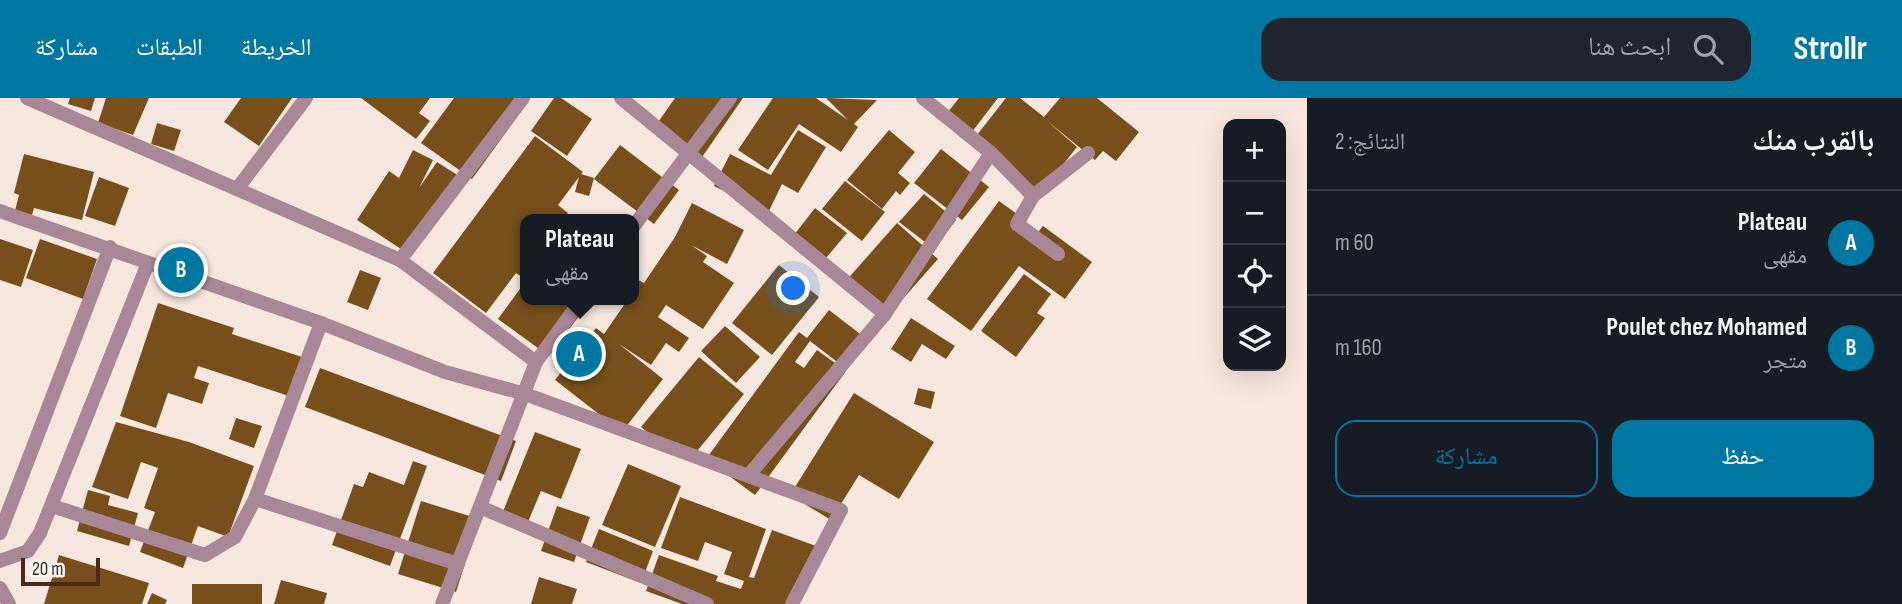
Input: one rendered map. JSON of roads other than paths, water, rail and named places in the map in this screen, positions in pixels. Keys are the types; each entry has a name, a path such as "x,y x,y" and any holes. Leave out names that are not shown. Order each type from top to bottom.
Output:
{"street":[{"path":"27,98 400,260 536,362"},
{"path":"237,190 306,98"},
{"path":"400,260 523,98"},
{"path":"621,98 885,314"},
{"path":"639,219 730,98"},
{"path":"923,98 991,153 1033,196"},
{"path":"748,476 885,314 991,153"},
{"path":"1058,254 1017,224 1033,196 1087,153"},
{"path":"0,211 110,247 148,263 321,323 445,372 525,394 841,510 792,604"},
{"path":"0,533 110,247"},
{"path":"0,561 28,551 35,543 148,263"},
{"path":"442,604 536,362 577,305"},
{"path":"52,506 205,555 235,537 255,499 321,323"},
{"path":"255,499 458,564"},
{"path":"480,507 707,604"},
{"path":"0,588 9,604"}],"place":[{"name":"Poulet chez Mohamed","path":"181,270"},
{"name":"Plateau","path":"579,354"}]}
